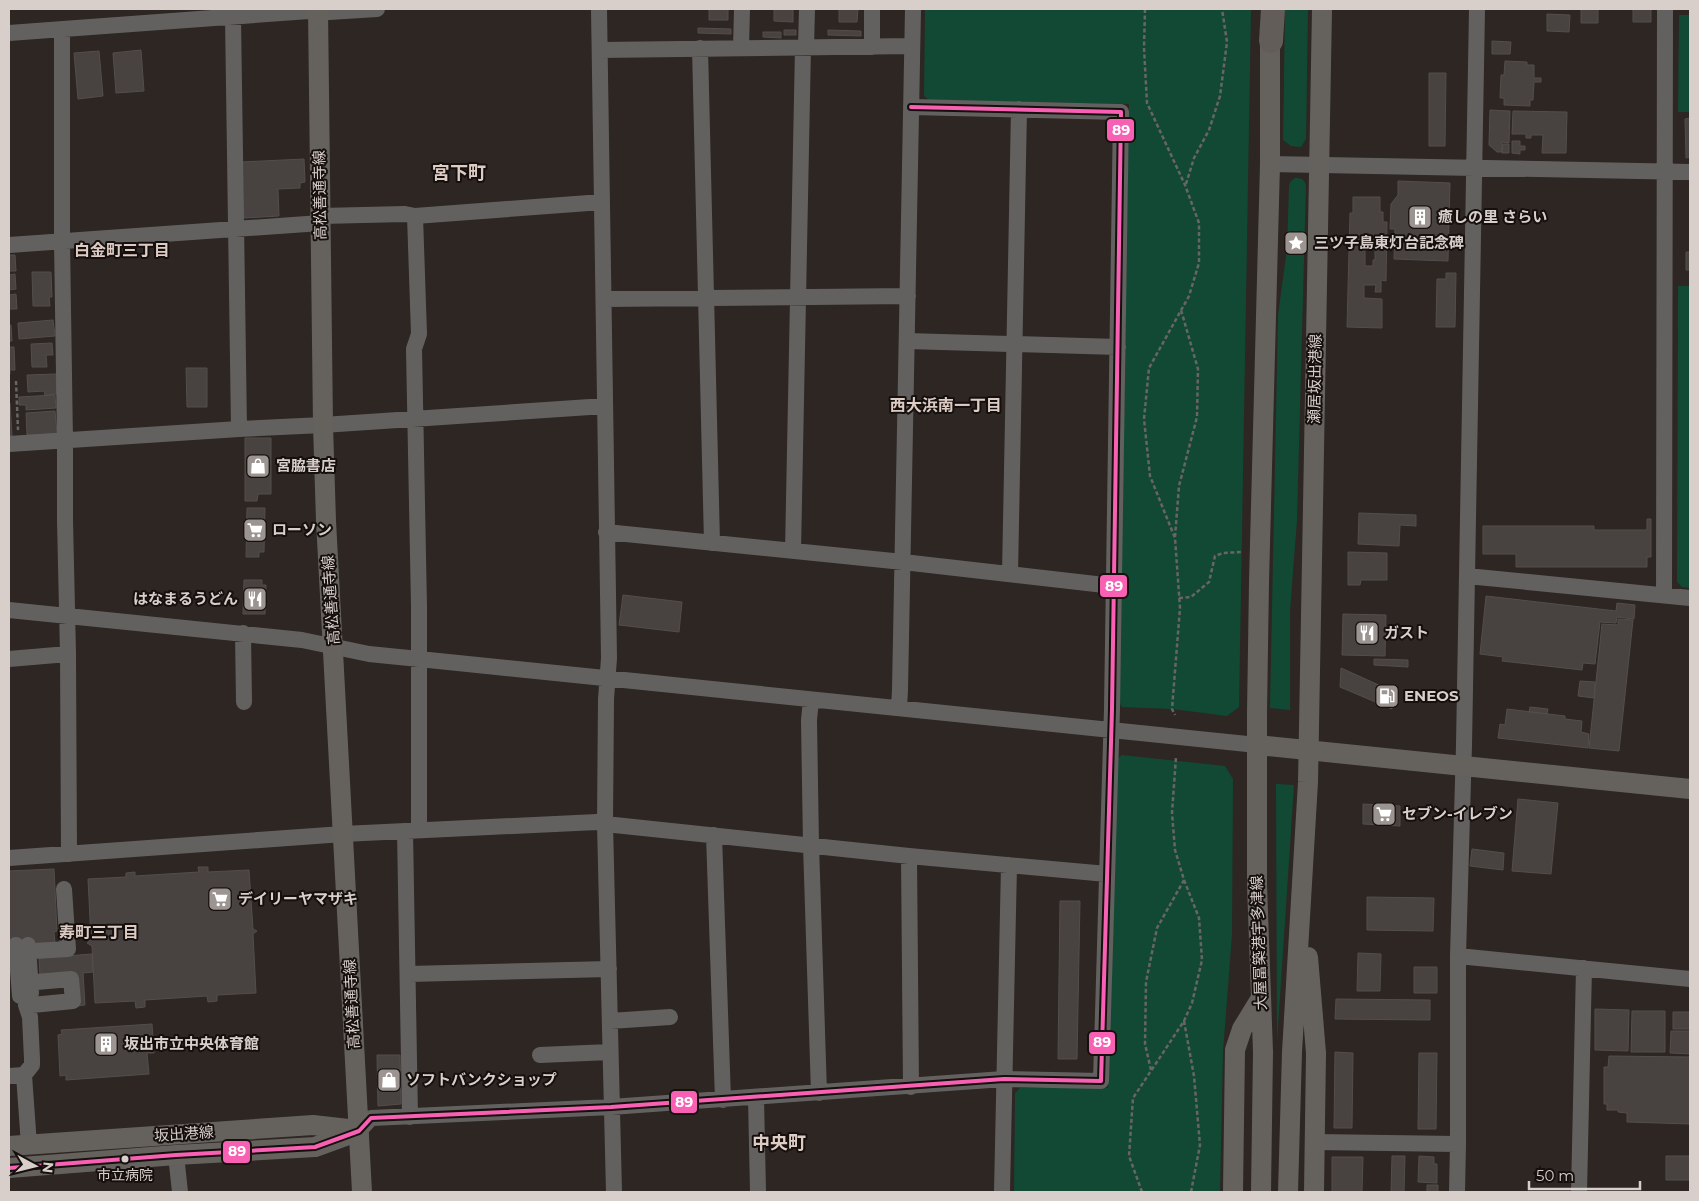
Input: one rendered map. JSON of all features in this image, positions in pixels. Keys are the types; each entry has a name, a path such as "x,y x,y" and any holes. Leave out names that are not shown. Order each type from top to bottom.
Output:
{"highway":[{"path":"1270,41 1272,9"}],"main road":[{"name":"瀬居坂出港線","path":"1308,750 1322,9"},
{"name":"高松善通寺線","path":"318,10 326,521 359,1130"},
{"path":"1270,41 1270,164 1259,582 1257,745 1690,789"},
{"name":"大屋冨築港宇多津線","path":"1257,745 1257,885 1263,1052 1261,1192"},
{"path":"1288,1192 1292,1052 1303,886 1308,750"},
{"path":"1303,886 1316,1053 1314,1192"},
{"path":"1233,1192 1235,1050 1242,1029 1261,998"},
{"name":"坂出港線","path":"9,1146 314,1125 359,1130"},
{"path":"359,1130 362,1192"},
{"name":"坂出港線","path":"9,1168 176,1155 315,1148 359,1130"}],"street":[{"path":"9,33 196,14 233,17 318,10 377,9"},
{"path":"598,9 609,658 605,824 614,1192"},
{"path":"741,48 742,9"},
{"path":"793,551 798,297 807,9"},
{"path":"872,9 872,47"},
{"path":"899,708 913,9"},
{"path":"1457,1192 1458,956 1477,9"},
{"path":"1664,595 1665,9"},
{"path":"233,17 239,429"},
{"path":"62,29 64,520 68,654 69,854"},
{"path":"600,50 912,46"},
{"path":"700,48 712,543"},
{"path":"359,1130 371,1118 611,1107 819,1094 1004,1079 1101,1082 1114,586 1121,112 911,107"},
{"path":"1010,574 1019,109"},
{"path":"1270,164 1690,172"},
{"path":"9,245 236,228 321,219 405,214 415,216 602,202"},
{"path":"410,1117 408,974 419,660 414,349 418,334 415,216"},
{"path":"604,299 908,296"},
{"path":"907,341 1118,347"},
{"path":"13,444 605,406"},
{"path":"606,532 903,562 1114,586"},
{"path":"1467,576 1690,598"},
{"path":"9,610 302,640 369,654 419,660 1257,745"},
{"path":"243,633 244,702"},
{"path":"9,659 68,654"},
{"path":"811,700 809,720 811,846 819,1094"},
{"path":"9,858 344,834 597,822 909,856 1107,874"},
{"path":"714,836 723,1100"},
{"path":"909,856 911,1087"},
{"path":"1002,1192 1009,865"},
{"path":"19,951 68,949 64,889"},
{"path":"19,951 30,982"},
{"path":"19,951 20,1005 31,1011 72,1001 71,979 24,983 26,1005 31,1011 32,1066 16,1076 29,1145"},
{"path":"1458,956 1690,979"},
{"path":"1579,1192 1584,968"},
{"path":"408,974 609,969"},
{"path":"610,1021 670,1017"},
{"path":"540,1055 610,1052"},
{"path":"756,1098 758,1192"},
{"path":"1315,1142 1458,1144"},
{"path":"176,1155 180,1192"}],"path":[{"path":"1145,9 1144,48 1147,103 1186,185 1199,223 1199,263 1189,296 1149,368 1144,419 1150,476 1175,538"},
{"path":"1186,185 1194,158 1209,130 1220,96 1227,42 1222,9"},
{"path":"1175,715 1172,709 1179,598 1175,538 1179,486 1197,418 1198,369 1181,310"},
{"path":"13,444 16,381"},
{"path":"1179,598 1191,598 1208,582 1215,556 1223,553 1246,551"},
{"path":"1142,1192 1129,1156 1132,1098 1184,1020 1192,1003 1202,960 1198,918 1175,850 1172,813 1176,757"},
{"path":"1151,1070 1145,1044 1146,982 1157,928 1184,880"},
{"path":"1184,1020 1194,1076 1200,1145 1191,1192"}],"green space":[{"path":"925,9 1251,9 1239,707 1227,716 1172,709 1122,707 1119,702 1129,104 929,100 924,96"},
{"path":"1285,9 1308,9 1306,139 1301,147 1291,146 1283,140"},
{"path":"1679,15 1690,15 1690,112 1678,112"},
{"path":"1295,178 1302,179 1306,185 1297,520 1290,611 1290,710 1270,708 1278,315 1287,249 1289,185"},
{"path":"1678,286 1690,286 1690,588 1682,587 1677,582"},
{"path":"1122,755 1225,766 1233,779 1232,934 1223,1052 1220,1192 1014,1192 1015,1093 1020,1088 1108,1088 1117,759"},
{"path":"1276,784 1294,785 1277,1042"}],"building":[{"path":"709,9 728,9 728,20 709,20"},
{"path":"774,9 793,9 793,22 774,21"},
{"path":"839,9 858,9 857,22 839,22"},
{"path":"1581,9 1598,9 1598,23 1581,23"},
{"path":"1633,9 1651,9 1651,22 1633,22"},
{"path":"1547,14 1570,15 1569,32 1547,31"},
{"path":"698,28 731,29 731,34 698,33"},
{"path":"784,30 796,30 796,35 784,35"},
{"path":"828,30 861,31 861,36 828,35"},
{"path":"763,32 781,32 781,38 763,37"},
{"path":"1492,41 1511,42 1510,54 1492,54"},
{"path":"141,50 144,91 116,93 113,53"},
{"path":"99,51 103,96 78,99 74,53"},
{"path":"1505,61 1527,62 1527,65 1534,65 1534,78 1541,78 1541,82 1534,82 1533,100 1530,100 1530,106 1504,105 1504,98 1500,98 1501,75 1504,75"},
{"path":"1429,73 1446,73 1445,146 1429,146"},
{"path":"1490,110 1510,111 1509,143 1502,142 1502,152 1497,152 1489,145"},
{"path":"1513,111 1567,112 1566,153 1542,153 1543,135 1531,135 1531,138 1526,138 1526,134 1512,134"},
{"path":"1690,118 1690,157 1686,158 1685,119"},
{"path":"1512,141 1520,141 1520,146 1525,146 1525,150 1520,150 1520,154 1512,153"},
{"path":"1503,144 1509,144 1509,153 1502,153"},
{"path":"304,159 305,182 300,183 300,188 278,189 279,216 244,218 241,162"},
{"name":"癒しの里 さらい","path":"1398,181 1450,183 1448,261 1394,259 1395,229 1390,229 1391,204 1398,195"},
{"path":"1353,197 1380,197 1380,212 1383,212 1383,222 1387,222 1386,281 1381,280 1381,292 1375,292 1376,285 1364,285 1364,298 1382,299 1382,328 1347,327 1350,213 1353,213","holes":["1365,243 1375,243 1373,266 1365,266"]},
{"path":"1686,252 1690,252 1690,270 1686,270"},
{"path":"9,255 15,255 16,271 9,271"},
{"path":"32,272 51,272 52,297 49,297 50,306 33,306"},
{"path":"1446,273 1456,273 1455,327 1436,327 1437,279 1446,279"},
{"path":"15,274 16,289 9,290 9,275"},
{"path":"16,294 17,309 9,309 9,295"},
{"path":"53,320 55,336 19,339 18,323"},
{"path":"9,325 11,325 12,341 9,341"},
{"path":"52,343 53,355 46,355 47,367 32,367 31,344"},
{"path":"9,347 14,347 15,370 10,370 10,374 9,374"},
{"path":"186,368 207,368 207,407 187,407"},
{"path":"56,374 57,394 45,395 44,391 28,392 27,375"},
{"path":"55,395 56,408 26,410 26,405 19,405 19,397"},
{"path":"10,403 12,436 9,436"},
{"path":"55,411 57,434 27,435 26,413"},
{"name":"宮脇書店","path":"245,438 271,438 271,494 258,494 257,501 245,501"},
{"name":"ローソン","path":"247,508 265,508 264,552 259,552 259,557 246,557"},
{"path":"1359,513 1416,515 1416,526 1400,525 1399,546 1358,544"},
{"path":"1647,519 1651,519 1651,557 1647,557 1647,567 1516,567 1516,554 1483,554 1483,526 1594,526 1594,530 1647,530"},
{"path":"1348,552 1387,553 1387,580 1361,580 1360,585 1348,585"},
{"name":"はなまるうどん","path":"244,580 262,580 262,585 266,585 265,614 243,614"},
{"path":"623,595 682,602 679,632 619,625"},
{"path":"1486,596 1616,611 1617,603 1635,605 1634,619 1617,617 1616,623 1600,622 1595,664 1583,663 1582,670 1502,661 1503,657 1480,654"},
{"path":"1343,614 1386,615 1385,656 1342,655"},
{"path":"1618,619 1633,620 1619,751 1589,748 1602,624 1618,625"},
{"path":"1374,659 1408,660 1408,667 1374,665"},
{"path":"1341,668 1392,691 1392,709 1340,687"},
{"path":"1580,681 1595,682 1594,698 1578,696"},
{"path":"1530,707 1548,709 1547,714 1529,712"},
{"path":"1507,709 1565,716 1565,719 1582,721 1581,732 1589,734 1588,748 1498,738 1500,724 1505,725"},
{"path":"1518,799 1558,803 1551,874 1512,871"},
{"path":"1363,804 1400,806 1400,826 1363,824"},
{"path":"1472,849 1504,853 1503,870 1470,866"},
{"path":"198,867 208,867 208,872 249,870 253,929 257,931 253,934 256,993 217,995 217,1001 208,1002 207,996 145,1000 145,1007 136,1008 135,1001 95,1003 92,946 87,943 91,939 88,879 126,877 126,873 135,872 135,876 199,872"},
{"path":"54,869 57,931 54,932 55,943 9,946 9,871"},
{"path":"1367,897 1434,898 1433,931 1367,930"},
{"path":"1060,901 1080,901 1077,1059 1058,1059"},
{"path":"1358,953 1381,954 1380,991 1357,991"},
{"path":"92,954 93,972 83,973 85,1005 78,1006 76,973 40,976 39,958"},
{"path":"1414,967 1437,967 1437,993 1414,993"},
{"path":"1336,999 1430,1000 1430,1020 1335,1019"},
{"path":"1595,1009 1629,1010 1628,1051 1595,1050"},
{"path":"1632,1011 1665,1011 1665,1052 1631,1052"},
{"path":"1673,1012 1690,1012 1690,1029 1673,1029"},
{"name":"坂出市立中央体育館","path":"152,1024 154,1053 147,1053 149,1074 66,1080 66,1075 60,1076 58,1035 62,1034 61,1030"},
{"path":"1671,1031 1690,1031 1690,1054 1670,1053"},
{"path":"1335,1052 1353,1053 1352,1128 1334,1128"},
{"path":"1419,1053 1437,1053 1436,1129 1418,1129"},
{"name":"ソフトバンクショップ","path":"377,1055 400,1055 401,1104 378,1106"},
{"path":"1609,1056 1690,1057 1690,1124 1627,1122 1627,1113 1618,1112 1618,1110 1607,1110 1607,1104 1604,1104 1604,1067 1608,1067"},
{"path":"1392,1156 1405,1156 1404,1192 1391,1192"},
{"path":"1419,1156 1434,1157 1434,1164 1437,1164 1437,1183 1418,1182"},
{"path":"1666,1156 1690,1156 1690,1180 1666,1180"},
{"path":"1332,1157 1363,1157 1362,1192 1332,1192"},
{"path":"1427,1185 1438,1185 1438,1192 1427,1192"}],"transit line":[{"name":"89","path":"9,1168 176,1155 315,1147 359,1131 371,1118 611,1107 1004,1079 1101,1081 1112,709 1121,112 911,107"}],"place":[{"name":"癒しの里 さらい","path":"1420,217"},
{"name":"三ツ子島東灯台記念碑","path":"1296,243"},
{"name":"宮脇書店","path":"258,466"},
{"name":"ローソン","path":"255,530"},
{"name":"はなまるうどん","path":"255,599"},
{"name":"ガスト","path":"1367,633"},
{"name":"ENEOS","path":"1387,696"},
{"name":"セブン-イレブン","path":"1384,814"},
{"name":"デイリーヤマザキ","path":"220,899"},
{"name":"坂出市立中央体育館","path":"106,1044"},
{"name":"ソフトバンクショップ","path":"389,1080"},
{"name":"市立病院","path":"125,1159"}],"district":[{"name":"宮下町","path":"459,173"},
{"name":"白金町三丁目","path":"122,250"},
{"name":"西大浜南一丁目","path":"946,405"},
{"name":"寿町三丁目","path":"99,932"},
{"name":"中央町","path":"779,1143"}]}
